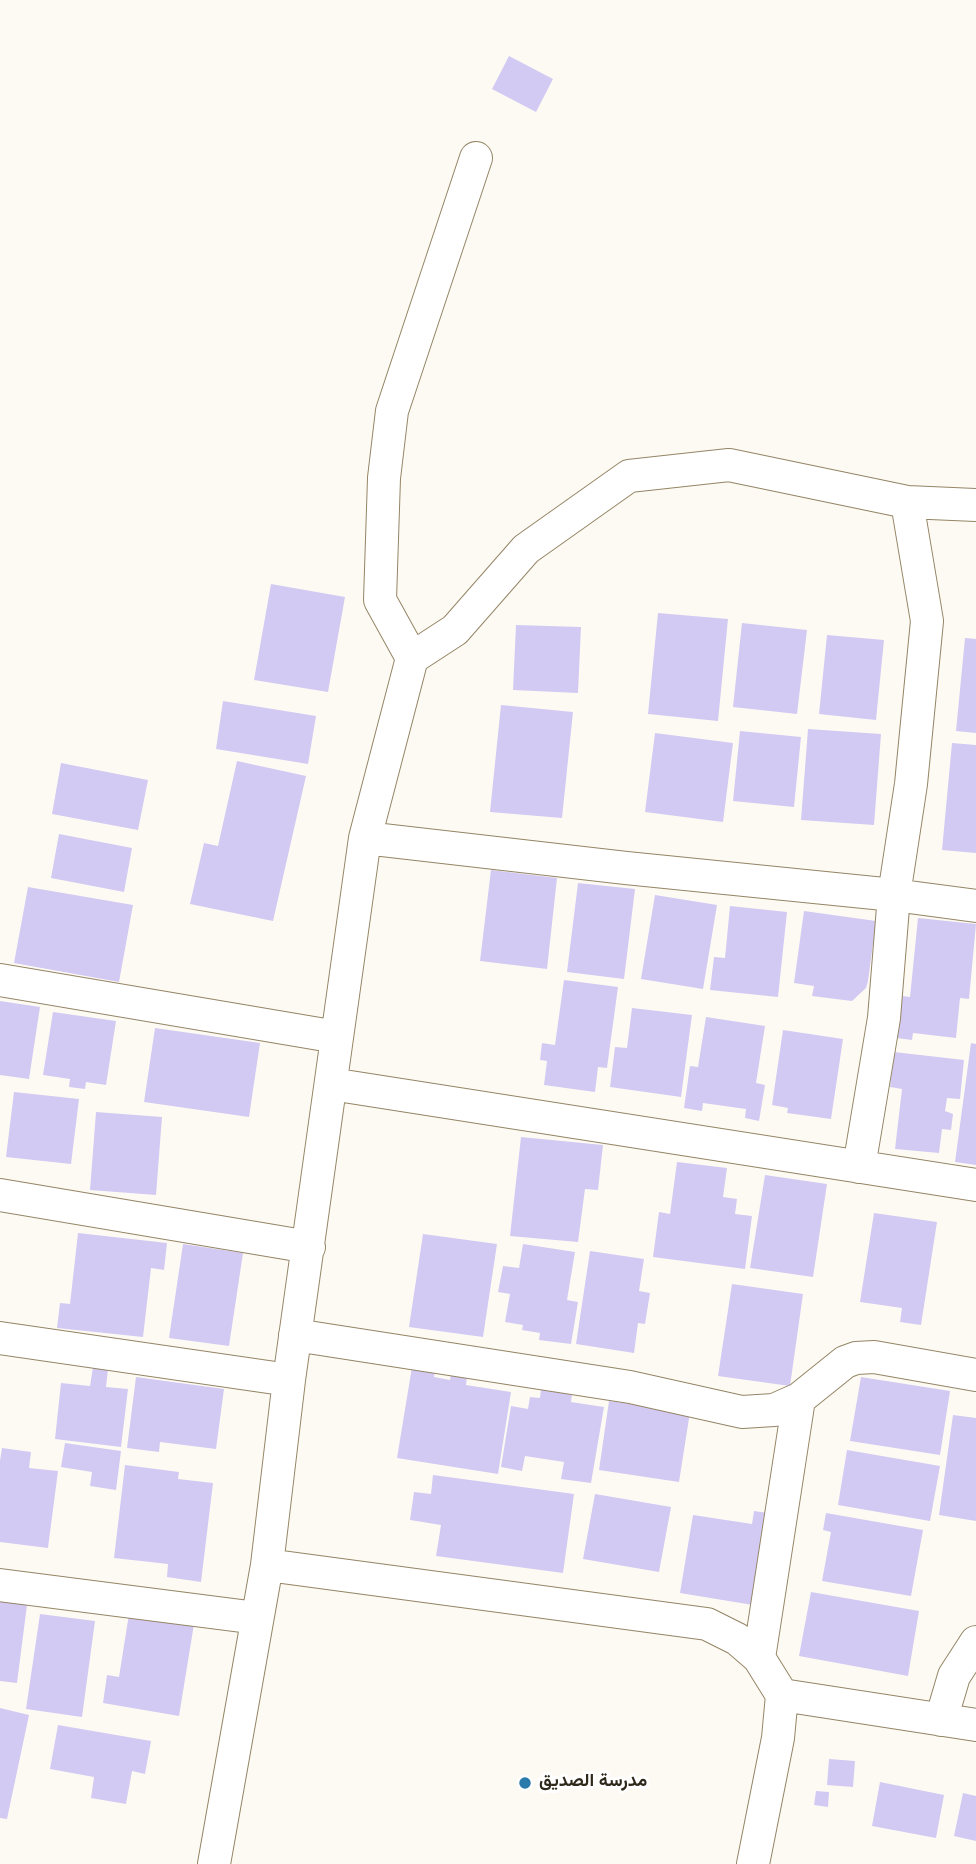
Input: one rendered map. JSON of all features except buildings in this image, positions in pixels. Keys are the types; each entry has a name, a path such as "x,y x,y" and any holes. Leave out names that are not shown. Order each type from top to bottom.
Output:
{"street":[{"path":"412,658 380,600 384,478 392,411 476,158"},
{"path":"214,1864 267,1564 295,1335 365,838 412,658 455,630 526,549 629,476 729,465 907,502 976,505"},
{"path":"859,1167 884,1018 894,895 911,784 927,621 907,502"},
{"path":"365,838 976,906"},
{"path":"0,979 337,1037"},
{"path":"331,1084 976,1185"},
{"path":"0,1195 309,1247"},
{"path":"295,1335 630,1387 741,1412 774,1410 799,1399 845,1362 856,1358 874,1357 976,1375"},
{"path":"0,1338 289,1380"},
{"path":"759,1658 799,1399"},
{"path":"267,1564 707,1624 737,1639 759,1658 782,1695 778,1738 753,1864"},
{"path":"0,1585 257,1618"},
{"path":"941,1720 954,1676 976,1642"},
{"path":"782,1695 976,1725"}],"place":[{"name":"مدرسة الصديق","path":"525,1783"}]}
